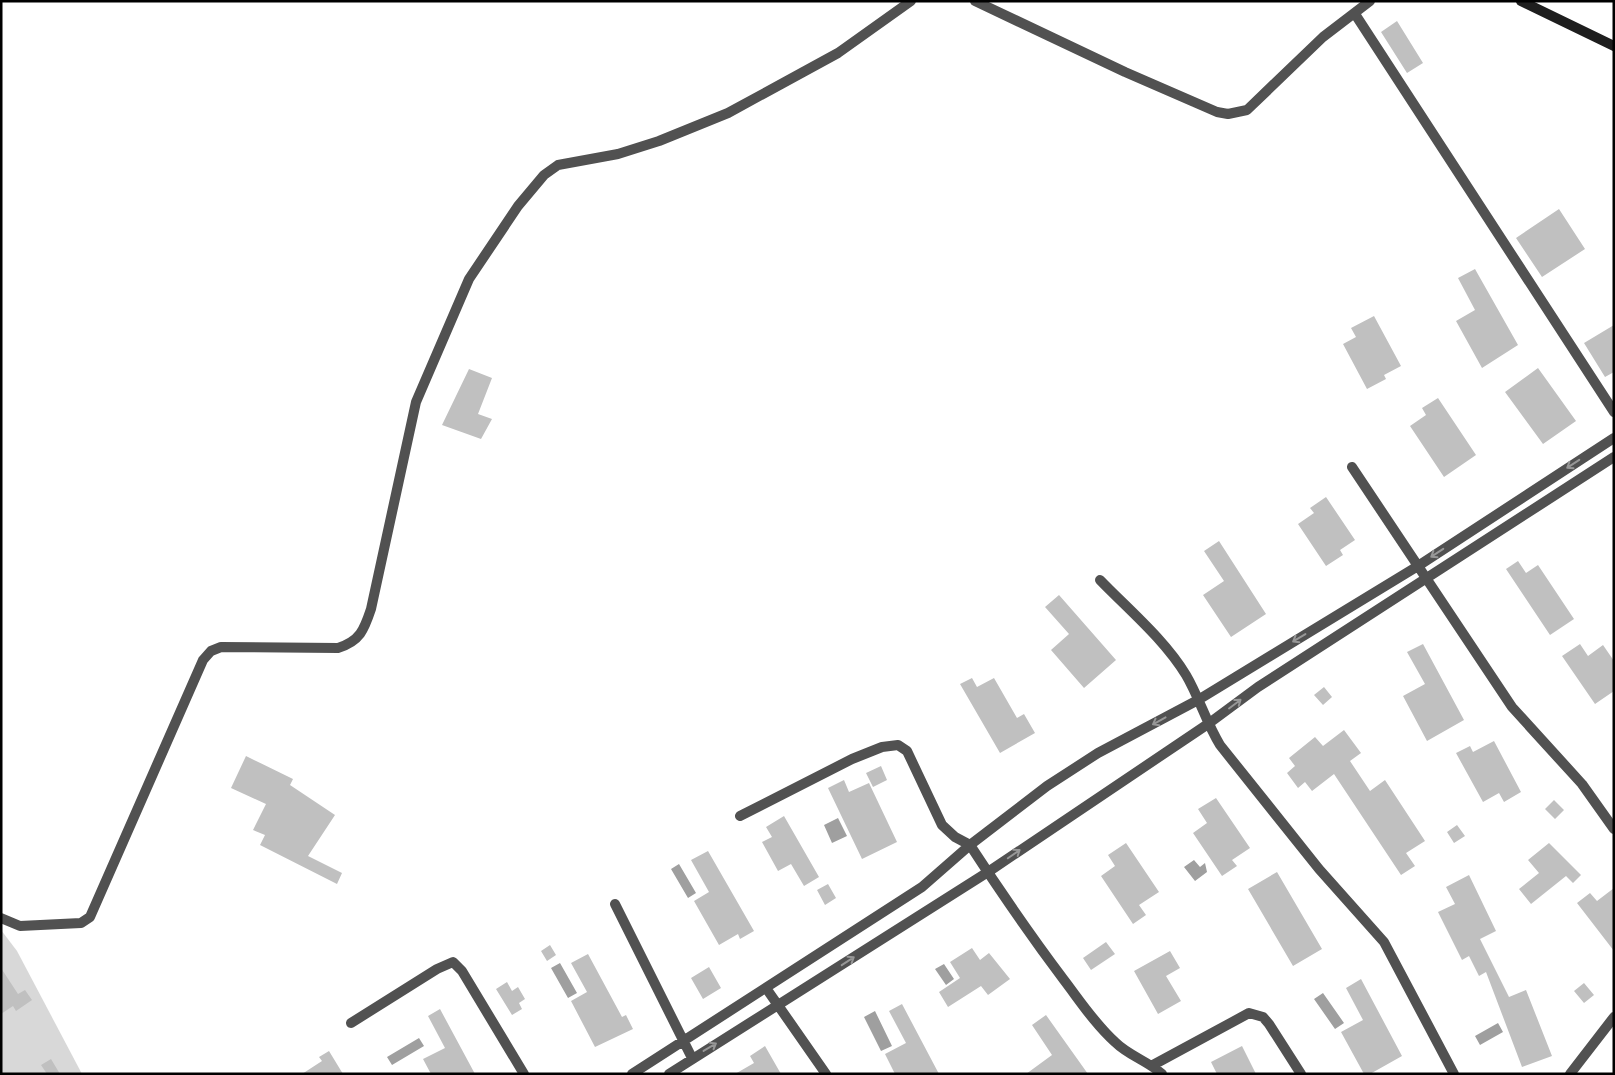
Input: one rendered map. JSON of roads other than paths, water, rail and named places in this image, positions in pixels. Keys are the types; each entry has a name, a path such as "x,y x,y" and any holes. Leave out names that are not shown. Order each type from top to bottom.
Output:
{"main road":[{"path":"1521,1 1614,46"}],"street":[{"path":"1,918 20,926 81,923 90,917 203,660 211,651 221,647 338,648 348,645 362,635 371,610 416,402 469,279 518,206 544,175 558,165 618,154 659,141 728,113 838,53 911,1"},
{"path":"976,1 1124,72 1217,112 1228,114 1248,110 1323,37 1370,1"},
{"path":"1355,14 1614,412"},
{"path":"632,1074 922,887 970,845 1047,786 1091,758 1198,700 1418,566 1614,438"},
{"path":"670,1074 692,1058 778,1006 988,872 1208,724 1258,686 1614,457"},
{"path":"1352,467 1512,707 1582,784 1614,830"},
{"path":"1100,580 1174,658 1185,674 1208,724 1224,749 1319,869 1384,942 1454,1074"},
{"path":"740,816 852,759 882,747 898,745 906,751 942,825 954,837 970,845 1042,951 1090,1014 1115,1042 1129,1054 1153,1065 1162,1074"},
{"path":"615,904 692,1058"},
{"path":"351,1023 437,969 453,962 462,970 524,1074"},
{"path":"766,988 826,1074"},
{"path":"1153,1065 1248,1013 1263,1017 1301,1074"},
{"path":"1570,1074 1614,1017"}]}
